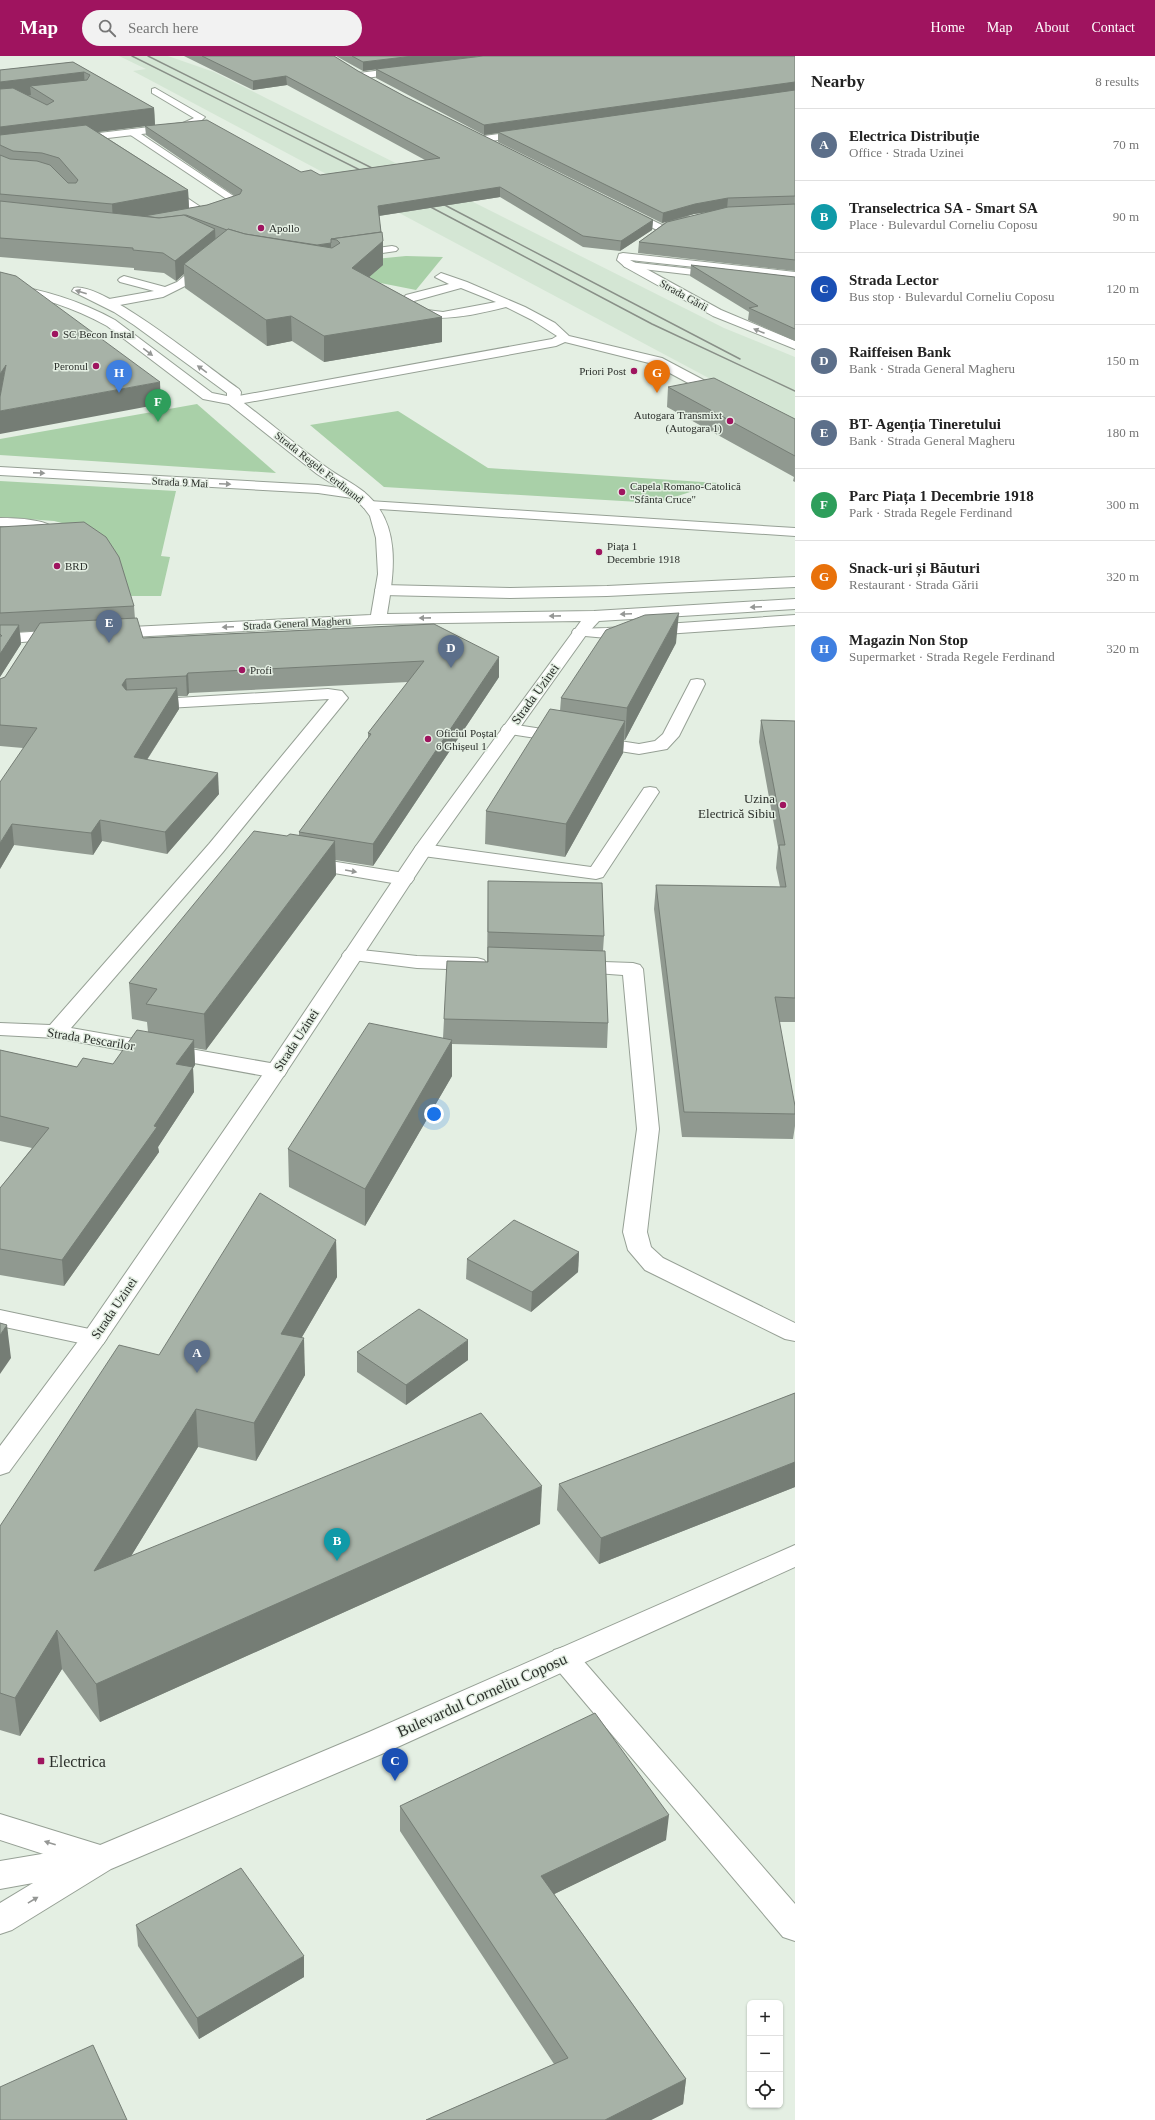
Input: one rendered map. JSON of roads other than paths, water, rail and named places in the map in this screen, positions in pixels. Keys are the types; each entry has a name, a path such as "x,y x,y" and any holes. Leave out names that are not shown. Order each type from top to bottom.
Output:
{"street":[{"path":"377,85 356,74 415,69"},
{"path":"66,140 184,126 194,122 200,117 155,91"},
{"path":"132,132 236,201 203,212 173,218"},
{"path":"500,148 480,138 536,132"},
{"path":"90,138 103,146"},
{"path":"156,182 203,212"},
{"path":"614,205 661,229"},
{"path":"651,235 661,229 700,217"},
{"path":"626,260 633,248"},
{"path":"345,256 392,249"},
{"path":"109,303 159,294 166,291 181,284 218,254"},
{"path":"626,260 795,275"},
{"path":"626,260 795,283"},
{"name":"Strada Gării","path":"626,260 716,313 795,345"},
{"path":"0,275 43,282"},
{"path":"441,277 463,284 506,303 558,330 564,335 562,338"},
{"path":"124,280 166,291"},
{"path":"463,284 410,298 404,303 406,310 418,315 435,317 476,311 506,303"},
{"name":"Strada Regele Ferdinand","path":"0,287 42,294 80,306 96,314 111,323 208,396 233,400 322,471 364,500 377,516 384,538 386,574 378,619"},
{"name":"Strada Regele Ferdinand","path":"64,287 109,303 234,392 233,400"},
{"path":"233,400 548,343 562,338 657,361 733,401"},
{"name":"Strada 9 Mai","path":"0,471 318,490 364,500 795,532"},
{"path":"0,522 32,525 50,531 54,534"},
{"path":"383,590 510,593 607,591 795,582"},
{"path":"594,616 795,604"},
{"name":"Strada General Magheru","path":"98,634 378,619 594,616"},
{"name":"Strada Uzinei","path":"0,1465 94,1338 276,1071 423,850 580,632 594,616"},
{"path":"580,632 607,633 795,620"},
{"path":"0,639 75,635"},
{"path":"24,655 36,637"},
{"path":"510,729 639,749 661,745 670,736 697,684"},
{"path":"56,1032 216,848 339,698 336,695 328,694 134,705"},
{"path":"423,850 596,873 650,792"},
{"path":"216,848 239,852"},
{"path":"286,860 404,879"},
{"path":"352,955 416,962 496,965"},
{"path":"557,967 633,969 648,1129 635,1232 640,1250 654,1264 794,1333"},
{"name":"Strada Pescarilor","path":"0,1029 56,1032 276,1071"},
{"path":"0,1318 94,1338"},
{"name":"Bulevardul Corneliu Coposu","path":"0,1920 100,1859 380,1741 795,1555"},
{"path":"564,1658 795,1927"},
{"path":"0,1827 100,1859"},
{"name":"Bulevardul Corneliu Coposu","path":"0,1874 100,1859"}],"railway":[{"path":"132,56 370,175"},
{"path":"148,56 382,173"},
{"path":"437,201 740,359"},
{"path":"423,203 652,324 795,391"}],"place":[{"name":"Apollo","path":"261,228"},
{"name":"SC Becon Instal","path":"55,334"},
{"name":"Peronul","path":"96,366"},
{"name":"Priori Post","path":"634,371"},
{"name":"Magazin Non Stop","path":"119,393"},
{"name":"Snack-uri și Băuturi","path":"657,393"},
{"name":"Autogara Transmixt (Autogara 1)","path":"730,421"},
{"name":"Parc Piața 1 Decembrie 1918","path":"158,422"},
{"name":"Capela Romano-Catolică \"Sfânta Cruce\"","path":"622,492"},
{"name":"Piața 1 Decembrie 1918","path":"599,552"},
{"name":"BRD","path":"57,566"},
{"name":"BT- Agenția Tineretului","path":"109,643"},
{"name":"Raiffeisen Bank","path":"451,668"},
{"name":"Profi","path":"242,670"},
{"name":"Oficiul Poștal 6 Ghișeul 1","path":"428,739"},
{"name":"Uzina Electrică Sibiu","path":"783,805"},
{"name":"Electrica Distribuție","path":"197,1373"},
{"name":"Transelectrica SA - Smart SA","path":"337,1561"},
{"name":"Electrica","path":"41,1761"},
{"name":"Strada Lector","path":"395,1781"}]}
